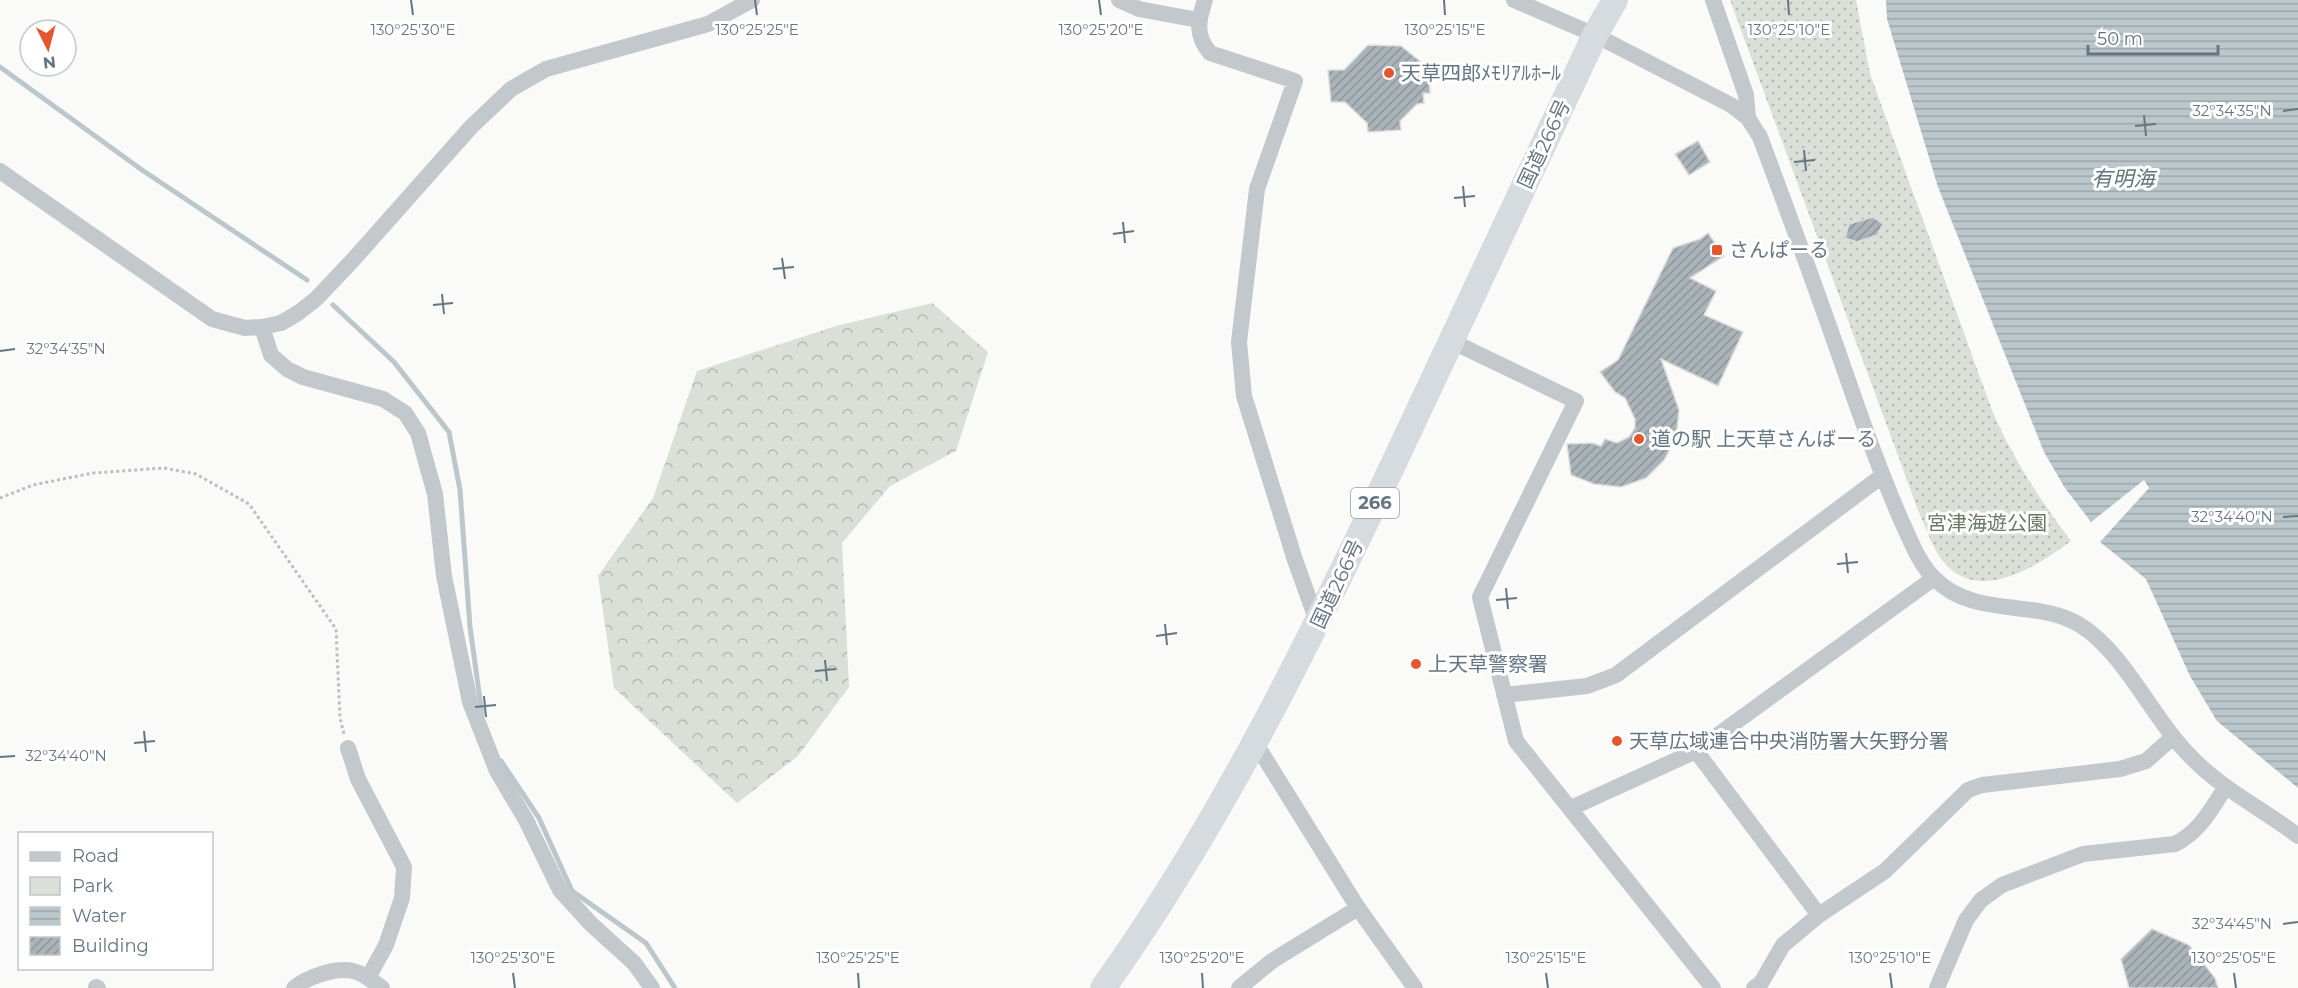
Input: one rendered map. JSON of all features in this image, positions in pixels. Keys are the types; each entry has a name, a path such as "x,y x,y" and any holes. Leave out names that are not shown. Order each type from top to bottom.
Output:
{"highway":[{"name":"国道266号","path":"1103,988 1132,948 1256,744 1318,624 1595,34 1615,0"}],"street":[{"path":"0,171 212,319 245,328 262,327 281,322 316,299 471,127 511,89 546,69 708,24 752,0"},
{"path":"1119,0 1139,9 1198,20"},
{"path":"1204,0 1198,20 1198,34 1210,53 1295,81 1257,189 1239,342 1244,396 1295,560 1318,624"},
{"path":"1514,0 1595,34 1731,105 1748,118 1760,137 1882,476 1916,552 1934,578 1952,593 1976,602 2057,616 2079,624 2108,648 2191,758 2225,788 2298,836"},
{"path":"1713,0 1746,95 1748,118"},
{"path":"262,327 271,355 287,369 303,377 383,399 405,413 418,433 435,494 444,576 470,702 497,771 526,820 560,890 591,924 634,963 652,988"},
{"path":"1451,341 1576,401 1480,597 1516,741 1713,988"},
{"path":"1504,694 1587,686 1616,675 1882,476"},
{"path":"1571,808 1696,751 1934,578"},
{"path":"1754,988 1761,983 1783,945 1819,915 1885,871 1968,789 1982,785 2120,769 2146,761 2173,737"},
{"path":"1256,744 1358,908 1415,988"},
{"path":"294,988 302,982 330,972 353,971 375,983 402,898 404,867 358,779 348,748"},
{"path":"1696,751 1819,915"},
{"path":"1937,988 1966,920 1981,900 2002,885 2083,854 2175,844 2188,837 2201,824 2225,788"},
{"path":"1239,988 1272,961 1358,908"}],"path":[{"path":"0,498 33,485 93,474 164,468 196,474 249,504 336,628 340,718 348,748"}],"green space":[{"name":"宮津海遊公園","path":"1730,0 1856,0 1870,74 1993,413 2028,479 2071,541 2042,561 2007,577 1990,581 1973,580 1956,573 1942,560 1935,549 1918,510"},
{"path":"932,303 988,352 956,451 890,486 842,543 849,687 798,756 737,803 614,688 598,576 653,498 697,371 836,326"}],"water":[{"name":"有明海","path":"1886,0 2298,0 2298,788 2217,721 2190,676 2146,579 2100,542 2149,488 2144,480 2091,522 2065,488 2044,452 1938,187 1887,19"}],"building":[{"path":"1368,45 1401,46 1421,62 1421,67 1429,76 1430,93 1423,93 1424,103 1417,104 1400,121 1401,130 1368,132 1367,123 1345,102 1331,102 1328,70 1344,70"},
{"path":"1698,141 1710,162 1689,175 1675,154"},
{"path":"1873,217 1883,224 1877,235 1857,242 1845,238 1849,224"},
{"path":"1708,233 1724,256 1690,278 1716,291 1704,315 1743,332 1718,386 1661,359 1679,410 1676,438 1664,460 1646,478 1621,487 1594,484 1571,475 1567,444 1592,443 1601,446 1605,439 1617,443 1629,437 1635,428 1635,419 1625,398 1615,392 1600,372 1618,360 1673,248 1700,239"},
{"path":"2152,929 2189,945 2215,978 2218,988 2129,988 2121,959"}],"waterway":[{"path":"0,67 142,170 307,280"},
{"path":"333,305 394,362 449,432 460,490 470,627 482,714"},
{"path":"501,761 539,818 572,891 646,943 675,988"}],"place":[{"name":"天草四郎ﾒﾓﾘｱﾙﾎｰﾙ","path":"1389,73"},
{"name":"さんぱーる","path":"1717,250"},
{"name":"道の駅 上天草さんばーる","path":"1639,439"},
{"name":"上天草警察署","path":"1416,664"},
{"name":"天草広域連合中央消防署大矢野分署","path":"1617,741"}]}
